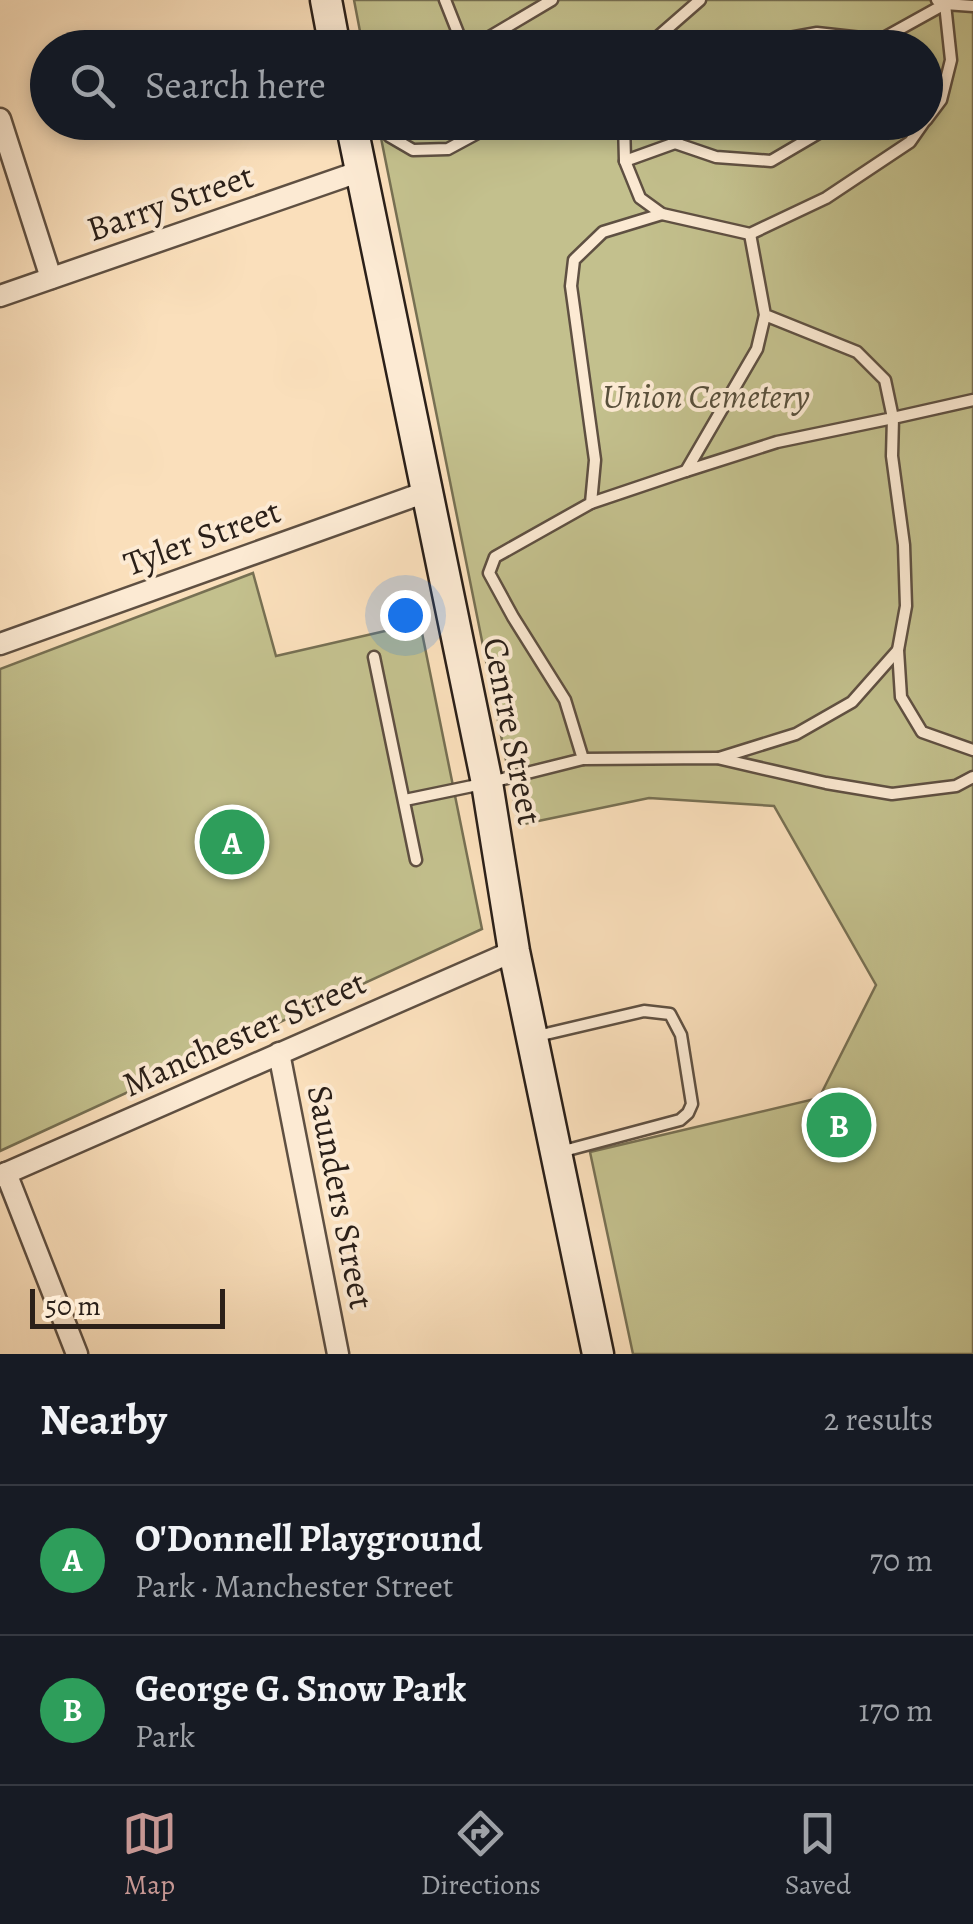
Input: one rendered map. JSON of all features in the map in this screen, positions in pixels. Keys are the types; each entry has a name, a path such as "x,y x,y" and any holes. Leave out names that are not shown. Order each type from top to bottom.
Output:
{"main road":[{"path":"326,0 332,30"},
{"name":"Centre Street","path":"355,140 488,783 514,951 598,1354"}],"street":[{"path":"0,119 51,278"},
{"name":"Barry Street","path":"0,296 361,170"},
{"name":"Tyler Street","path":"0,644 426,492"},
{"name":"Manchester Street","path":"3,1174 514,951"},
{"name":"Saunders Street","path":"279,1053 338,1354"},
{"path":"3,1174 77,1354"}],"lane":[{"path":"445,0 459,30"},
{"path":"500,30 552,0"},
{"path":"666,30 700,0"},
{"path":"900,30 941,2 973,6"},
{"path":"941,2 950,60 943,91"},
{"path":"396,140 413,150 448,149 465,140"},
{"path":"624,140 625,161 640,198 662,214 750,234 826,198 912,140"},
{"path":"625,161 677,140"},
{"path":"675,143 716,157 771,161 807,140"},
{"path":"591,503 595,460 571,286 574,260 603,232 662,214"},
{"path":"686,470 757,349 765,316 750,234"},
{"path":"765,316 857,352 885,380 893,418 892,456 904,545 906,606 898,650 900,697 922,732 973,750"},
{"path":"583,759 564,700 489,573 495,558 591,503 686,470 777,442 973,400"},
{"path":"717,758 796,734 852,702 898,650"},
{"path":"374,656 416,860"},
{"path":"405,800 583,759 717,758 892,794 956,786 973,777"},
{"path":"532,1038 644,1011 670,1014 681,1035 692,1104 688,1113 680,1120 556,1153"}],"green space":[{"name":"Union Cemetery","path":"354,0 973,0 973,1354 633,1354 590,1152 819,1098 876,985 774,806 649,798 519,825 381,140 943,140 943,30 360,30"},
{"path":"253,573 276,656 420,623 482,929 0,1151 0,669"}],"place":[{"name":"O'Donnell Playground","path":"232,842"},
{"name":"George G. Snow Park","path":"839,1125"}]}
